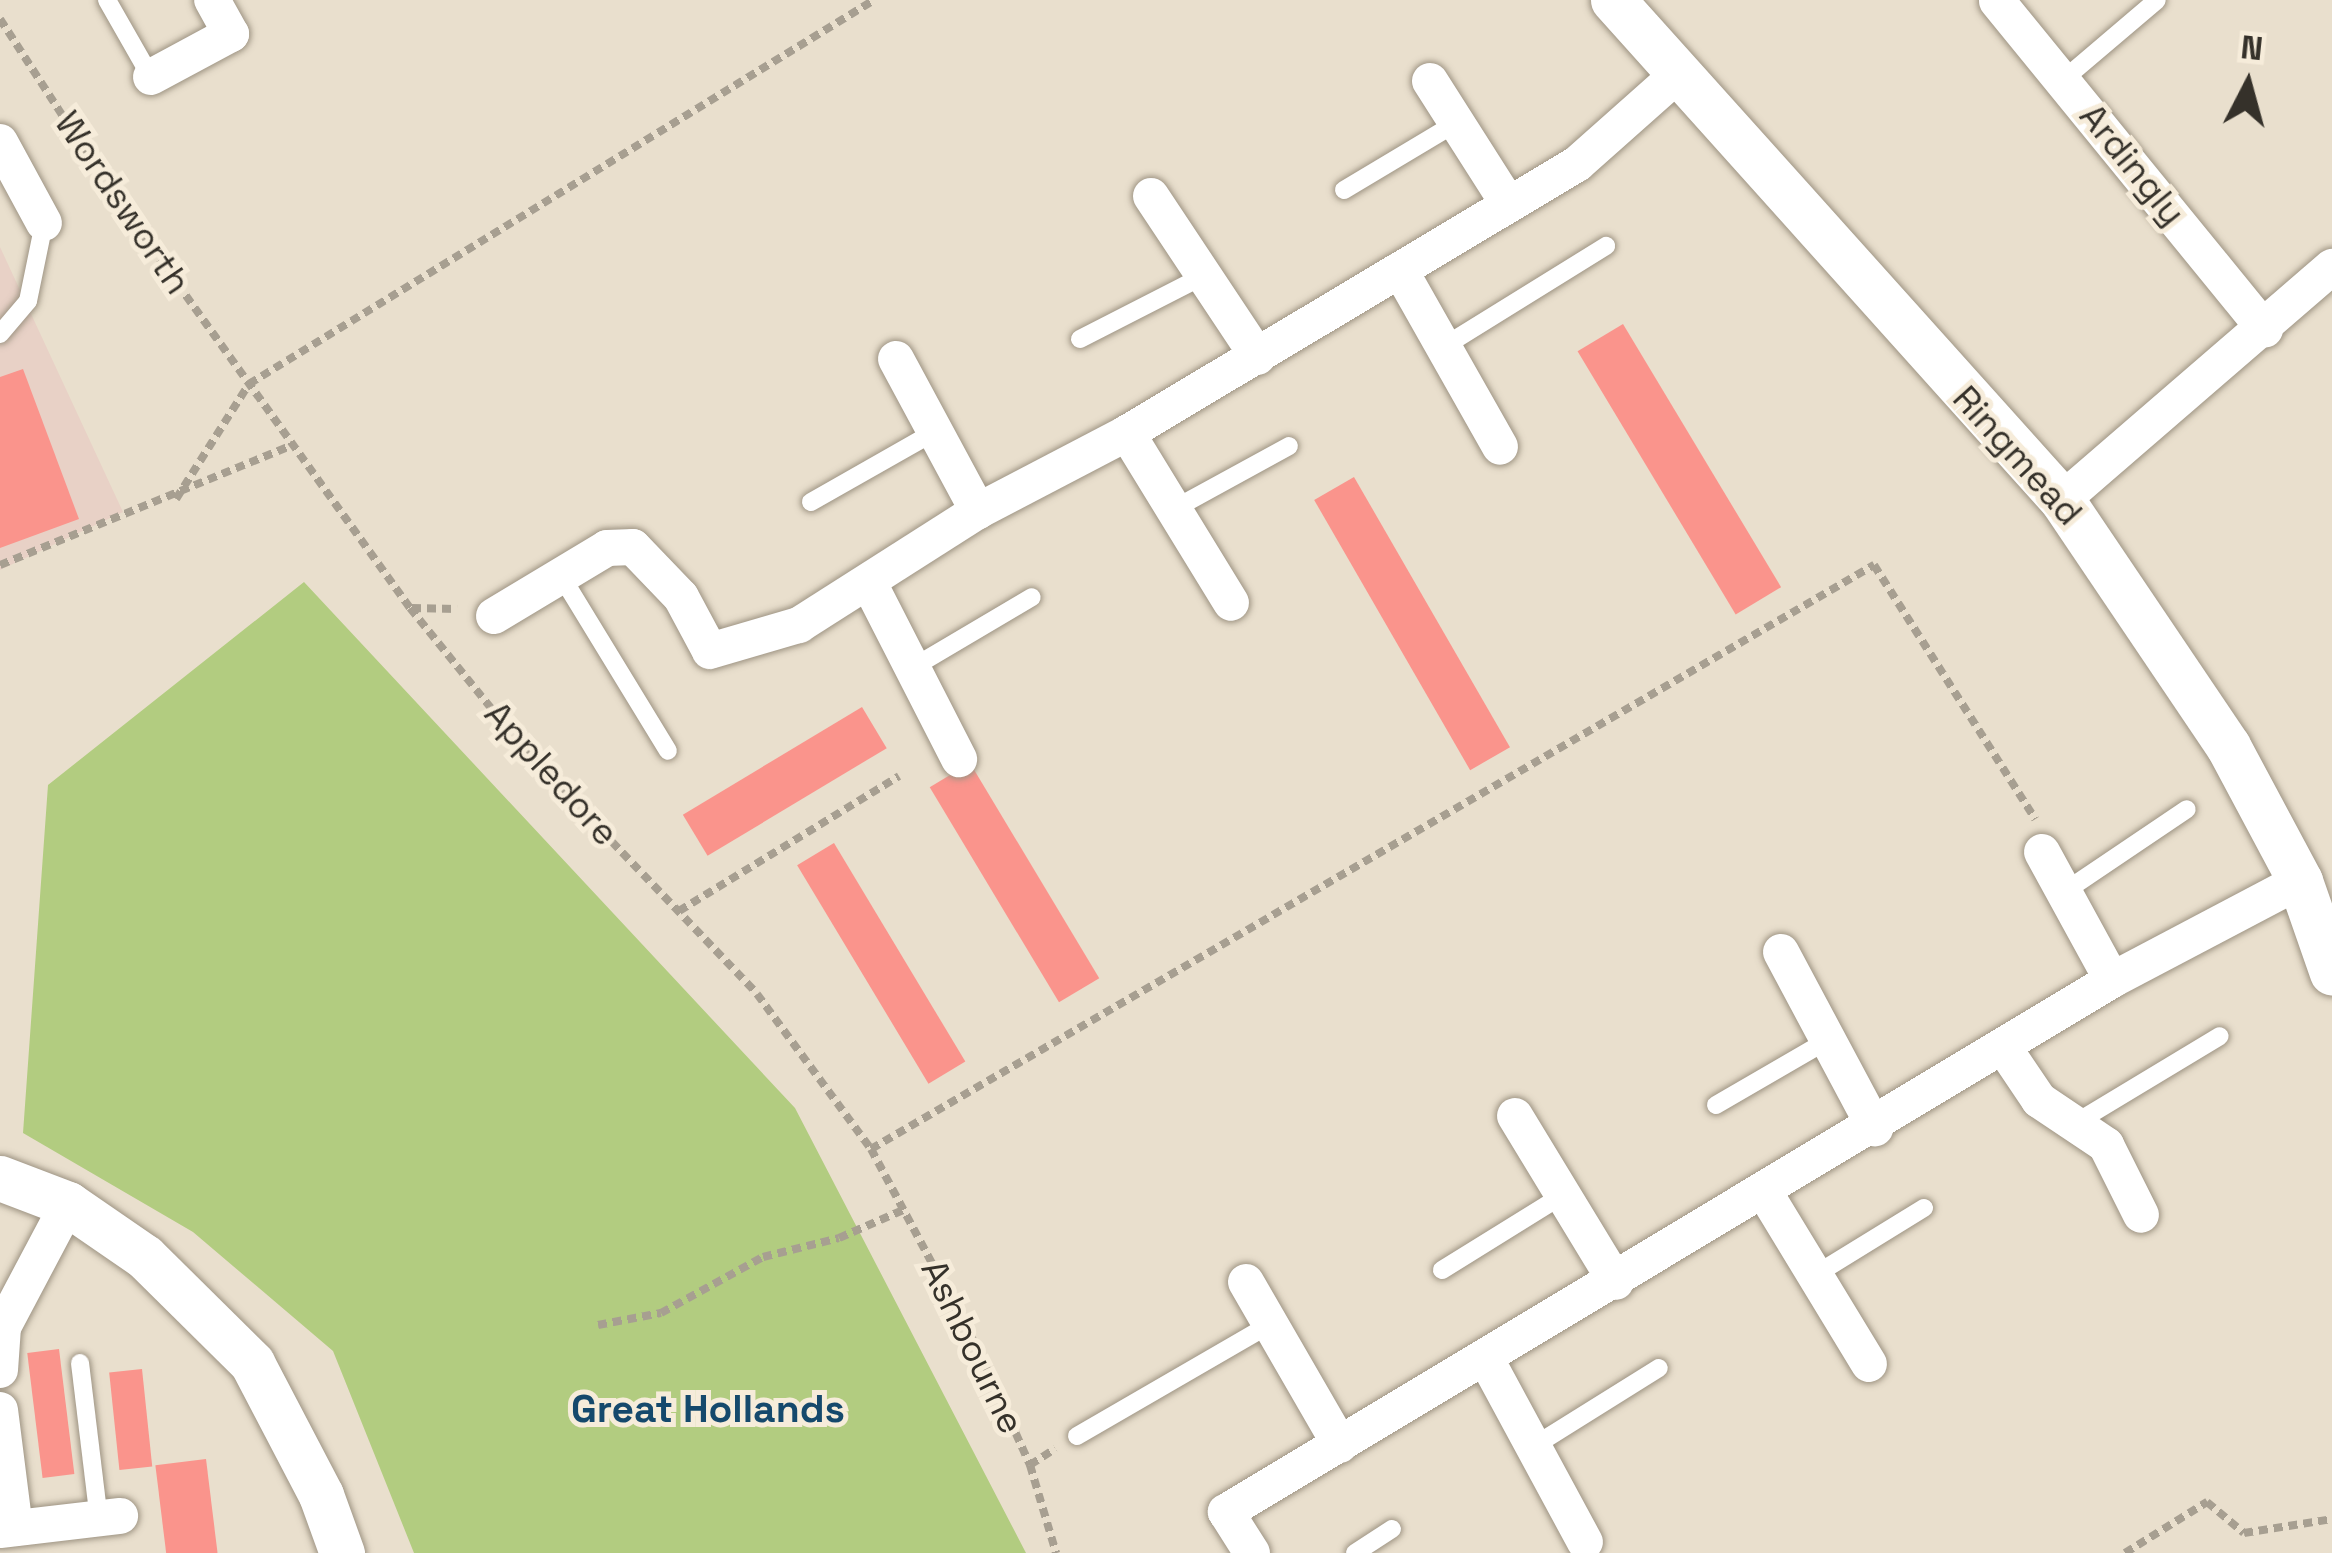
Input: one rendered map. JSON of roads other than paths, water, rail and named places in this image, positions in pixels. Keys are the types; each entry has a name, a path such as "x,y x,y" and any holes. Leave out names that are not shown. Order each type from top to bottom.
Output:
{"street":[{"path":"151,77 231,34 212,0"},
{"name":"Ringmead","path":"1613,0 1675,77 2062,500 2228,746 2300,881 2332,973"},
{"name":"Ardingly","path":"1996,1 2266,330"},
{"path":"494,616 607,548 633,547 681,597 710,651 799,625 978,512 1258,357 1507,202 1577,164 1675,77"},
{"path":"1430,81 1507,202"},
{"name":"Wordsworth","path":"0,142 44,224"},
{"path":"1150,196 1258,357"},
{"path":"2062,500 2266,330 2332,267"},
{"path":"1400,271 1500,447"},
{"path":"896,359 978,512"},
{"path":"1127,433 1232,603"},
{"path":"868,584 958,759"},
{"path":"2042,852 2113,980"},
{"path":"1252,1553 1226,1513 2006,1051 2113,980 2300,881"},
{"path":"1781,952 1875,1128"},
{"path":"2006,1051 2039,1100 2106,1145 2141,1215"},
{"path":"1515,1116 1616,1282"},
{"path":"0,1178 68,1204 146,1257 252,1363 322,1495 342,1553"},
{"path":"1766,1193 1869,1364"},
{"path":"0,1370 3,1327 68,1204"},
{"path":"1246,1282 1340,1445"},
{"path":"1486,1358 1586,1542"},
{"path":"0,1409 7,1529 110,1517"}],"lane":[{"path":"107,0 151,77"},
{"path":"2063,80 2147,4"},
{"path":"1344,190 1456,124"},
{"name":"Wordsworth","path":"0,334 28,301 44,224"},
{"path":"1443,347 1606,246"},
{"path":"1080,339 1205,275"},
{"path":"812,502 936,430"},
{"path":"1174,509 1289,446"},
{"path":"560,574 668,752"},
{"path":"912,668 1032,597"},
{"path":"2064,892 2187,809"},
{"path":"2074,1124 2220,1036"},
{"path":"1716,1105 1828,1040"},
{"path":"1442,1270 1563,1195"},
{"path":"1815,1275 1924,1208"},
{"path":"1077,1436 1270,1324"},
{"path":"80,1363 110,1517"},
{"path":"1534,1446 1658,1368"},
{"path":"1354,1553 1392,1528"}],"district":[{"name":"Great Hollands","path":"708,1409"}]}
